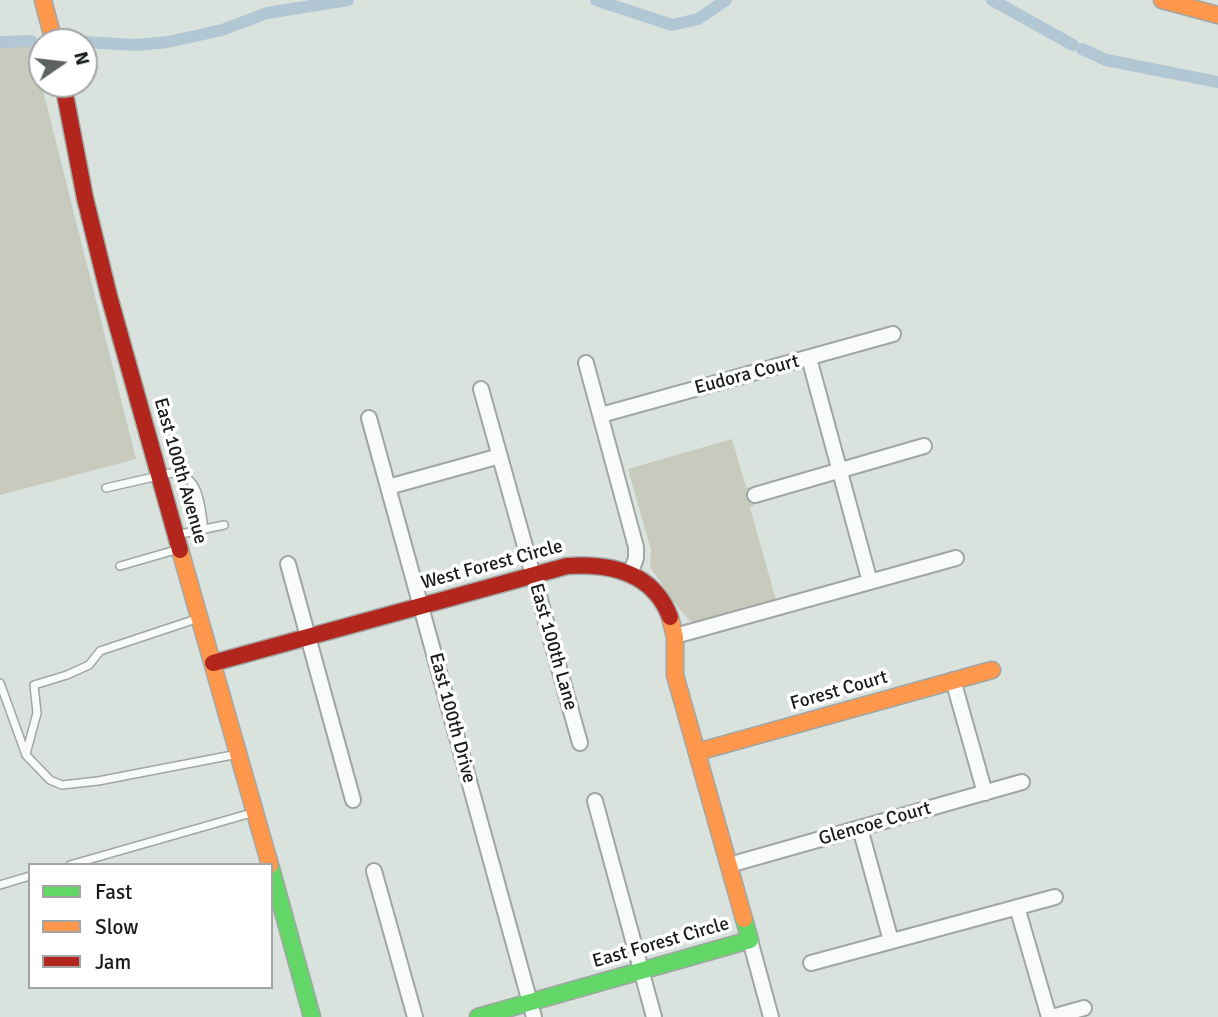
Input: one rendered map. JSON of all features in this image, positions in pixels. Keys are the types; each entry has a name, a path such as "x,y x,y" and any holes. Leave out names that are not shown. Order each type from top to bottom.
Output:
{"street":[{"path":"43,0 50,28"},
{"path":"1162,0 1218,15"},
{"name":"East 100th Avenue","path":"66,98 88,212 159,476 270,863"},
{"name":"Eudora Court","path":"601,415 893,334"},
{"path":"808,358 870,582"},
{"path":"586,363 636,547 636,558 631,572 662,601 673,625 675,676 697,752"},
{"name":"East 100th Lane","path":"481,389 580,743"},
{"name":"East 100th Drive","path":"369,418 532,1009"},
{"path":"755,495 924,446"},
{"path":"388,488 500,456"},
{"path":"675,636 956,558"},
{"path":"288,564 353,800"},
{"name":"West Forest Circle","path":"213,663 421,605 582,564 613,566 631,572"},
{"name":"Forest Court","path":"697,752 992,670"},
{"path":"953,680 985,793"},
{"name":"East Forest Circle","path":"478,1017 532,1009 640,972 750,940 697,752"},
{"name":"Glencoe Court","path":"729,865 1022,782"},
{"path":"595,801 654,1017"},
{"path":"860,828 891,941"},
{"path":"374,871 415,1017"},
{"name":"East 100th Avenue","path":"273,873 312,1017"},
{"path":"810,963 1055,897"},
{"path":"1017,907 1051,1017 1084,1008"},
{"path":"750,940 771,1017"}],"lane":[{"path":"106,488 181,473 193,482 198,494 204,529"},
{"path":"120,566 204,529 223,525"},
{"path":"26,755 37,713 34,685 89,665 100,651 200,618"},
{"path":"0,683 26,755 50,780 62,785 98,782 239,754"},
{"path":"77,863 256,812"},
{"path":"0,885 28,877"}],"shaded area":[{"path":"0,42 28,43 28,98 45,98 136,459 0,495"},
{"path":"732,439 746,487 752,489 755,504 750,508 776,600 692,622 650,567 651,550 628,469"}],"waterway":[{"path":"98,43 135,45 168,42 222,30 267,13 348,0"},
{"path":"596,0 672,25 698,19 726,0"},
{"path":"992,0 1073,45"},
{"path":"0,42 28,41"},
{"path":"1082,49 1106,60 1218,82"}],"traffic: fast":[{"path":"273,875 312,1017"},
{"path":"478,1017 750,940 744,919"}],"traffic: slow":[{"path":"43,0 50,28"},
{"path":"1162,0 1218,15"},
{"path":"180,550 269,863"},
{"path":"670,617 675,637 675,675 744,919"},
{"path":"697,752 992,670"}],"traffic: jam":[{"path":"66,98 85,198 109,296 180,550"},
{"path":"213,663 567,566 599,566 628,573 653,590 670,617"}]}
